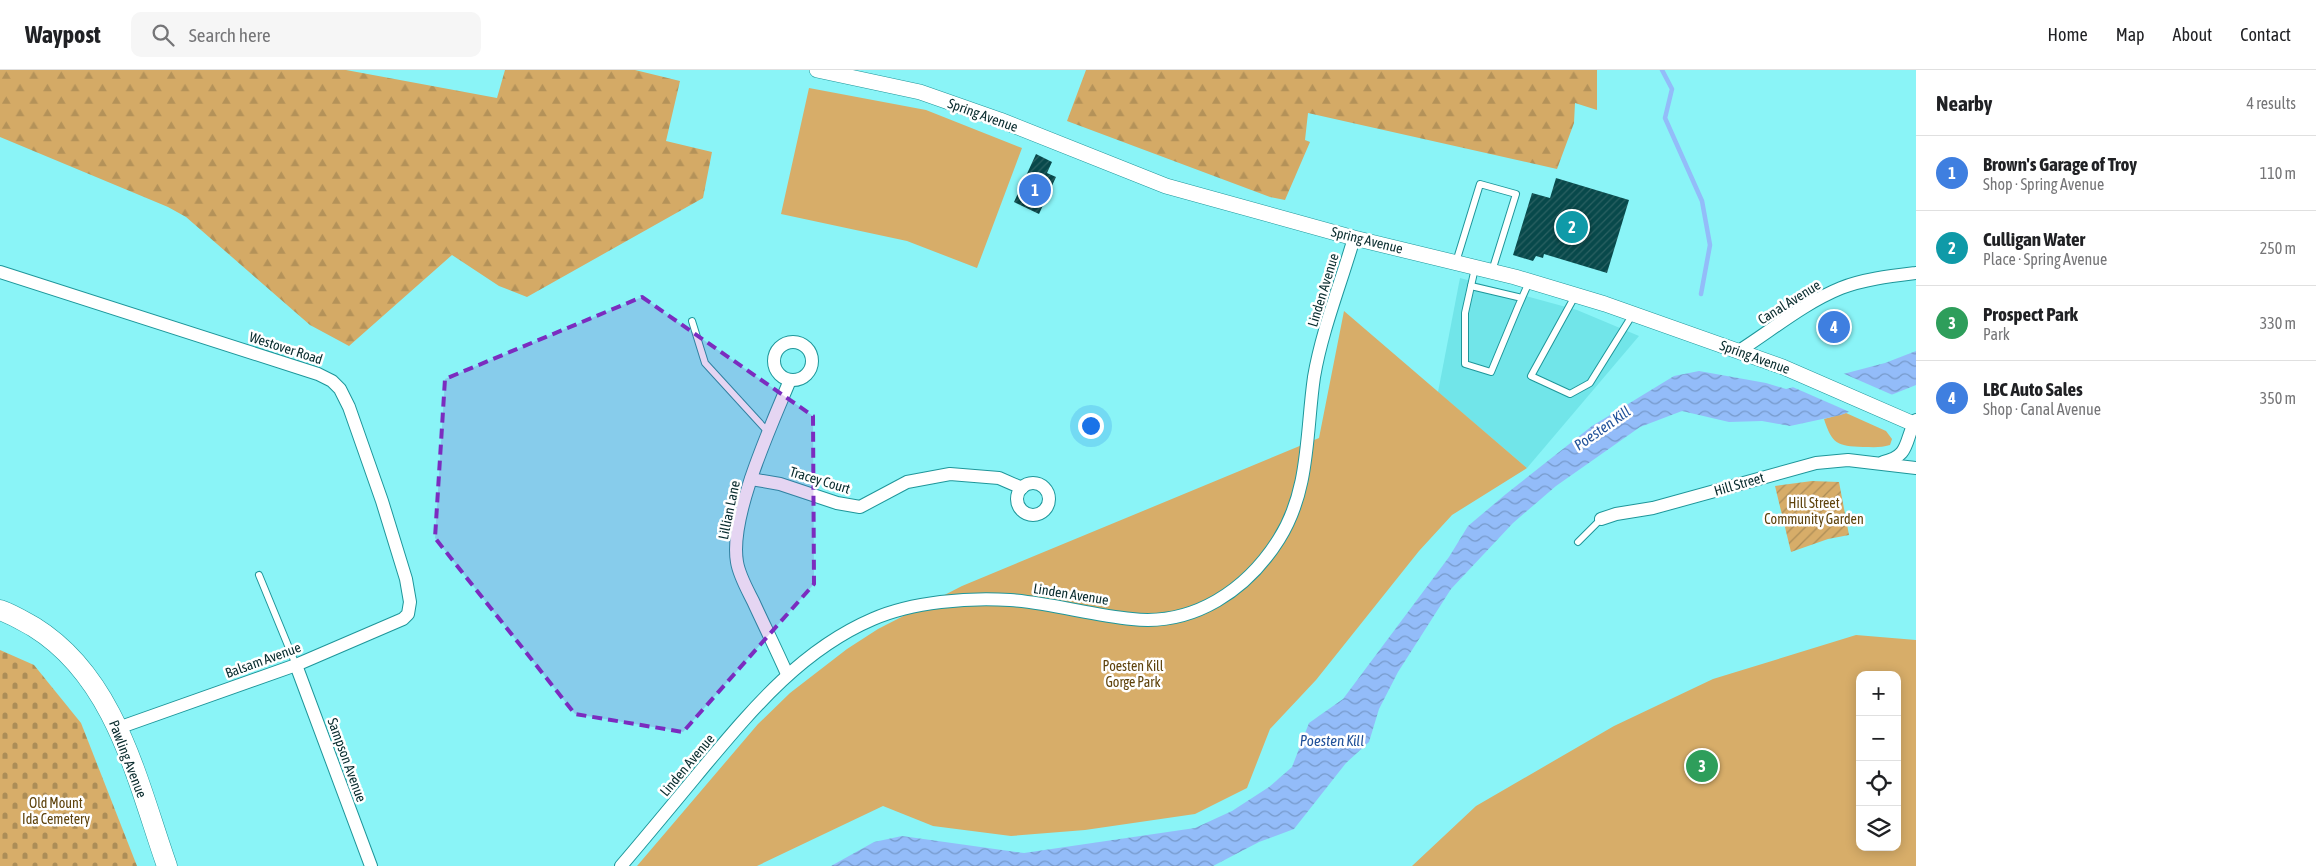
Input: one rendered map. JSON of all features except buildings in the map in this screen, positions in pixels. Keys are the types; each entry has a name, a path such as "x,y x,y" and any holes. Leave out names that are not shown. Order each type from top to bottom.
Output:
{"main road":[{"name":"Pawling Avenue","path":"0,610 10,613 47,636 72,657 88,678 118,728 167,866"}],"street":[{"name":"Spring Avenue","path":"817,70 920,92 1000,120 1166,186 1354,238 1492,271 1576,295 1783,367 1915,423"},
{"name":"Linden Avenue","path":"621,866 749,713 787,674 835,638 874,618 905,608 965,601 1010,600 1133,620 1156,620 1178,617 1204,608 1225,597 1247,580 1278,541 1292,516 1300,494 1315,376 1354,238"},
{"name":"Westover Road","path":"0,272 318,374 332,381 340,389 348,406 382,502 406,580 409,608"},
{"name":"Canal Avenue","path":"1739,352 1811,303 1841,288 1879,278 1916,273"},
{"name":"Lillian Lane","path":"787,674 737,563 738,528 751,479 790,380"},
{"name":"Hill Street","path":"1878,463 1900,455 1908,443 1915,423"},
{"name":"Hill Street","path":"1601,519 1616,514 1654,508 1816,463 1848,460 1916,468"},
{"name":"Tracey Court","path":"751,479 780,484 837,503 860,507 907,482 950,474 999,478 1022,488"},
{"name":"Balsam Avenue","path":"118,728 296,664 404,619 408,614 409,608"},
{"name":"Sampson Avenue","path":"296,664 371,866"}],"lane":[{"path":"1456,262 1480,184 1516,194 1492,271"},
{"path":"1475,267 1465,313 1466,364 1491,372 1529,281"},
{"path":"1471,286 1522,298"},
{"path":"1576,295 1531,376 1570,394 1590,383 1633,314"},
{"path":"692,321 705,363 769,433"},
{"path":"1578,542 1601,519"},
{"path":"259,575 296,664"}],"highlighted area":[{"path":"642,297 813,416 814,584 683,732 575,714 435,538 445,379"}],"shaded area":[{"path":"1460,278 1577,310 1639,336 1527,468 1438,392"}],"green space":[{"path":"0,70 346,70 497,98 505,70 635,70 680,81 666,141 712,152 703,198 527,297 499,286 452,255 349,346 310,325 186,217 168,207 0,137"},
{"path":"1086,70 1597,70 1597,110 1575,103 1574,123 1557,169 1308,113 1305,140 1310,142 1285,200 1270,197 1067,121"},
{"path":"809,88 926,110 1022,148 977,268 907,241 781,214"},
{"name":"Poesten Kill Gorge Park","path":"1344,311 1527,468 1452,515 1419,551 1316,680 1270,729 1247,788 1195,814 1085,830 1011,836 933,826 883,806 757,866 637,866 758,724 790,693 847,649 878,629 962,586 1319,438"},
{"path":"1846,413 1886,431 1892,439 1890,445 1883,447 1854,447 1837,442 1830,434 1824,419"},
{"name":"Hill Street Community Garden","path":"1812,481 1839,482 1849,535 1828,539 1791,552 1775,486"},
{"path":"1856,635 1916,640 1916,866 1412,866 1476,806 1614,726 1713,679"},
{"name":"Old Mount Ida Cemetery","path":"0,650 34,665 81,723 137,866 0,866"}],"water":[{"name":"Poesten Kill","path":"1916,351 1916,385 1841,415 1790,426 1762,421 1729,422 1682,411 1640,427 1556,486 1513,523 1451,589 1398,672 1379,709 1369,742 1346,763 1294,829 1259,842 1213,866 831,866 874,842 902,836 1024,853 1195,828 1232,811 1269,787 1292,767 1309,723 1343,699 1449,557 1468,526 1592,426 1674,376 1699,371 1766,383 1786,389 1885,363"}],"pier":[{"path":"1840,372 1895,396 1852,413 1788,385"}],"waterway":[{"path":"1662,70 1672,89 1665,118 1702,201 1710,245 1701,294"}],"place":[{"name":"Brown's Garage of Troy","path":"1035,190"},
{"name":"Culligan Water","path":"1572,227"},
{"name":"LBC Auto Sales","path":"1834,327"},
{"name":"Prospect Park","path":"1702,766"}]}
